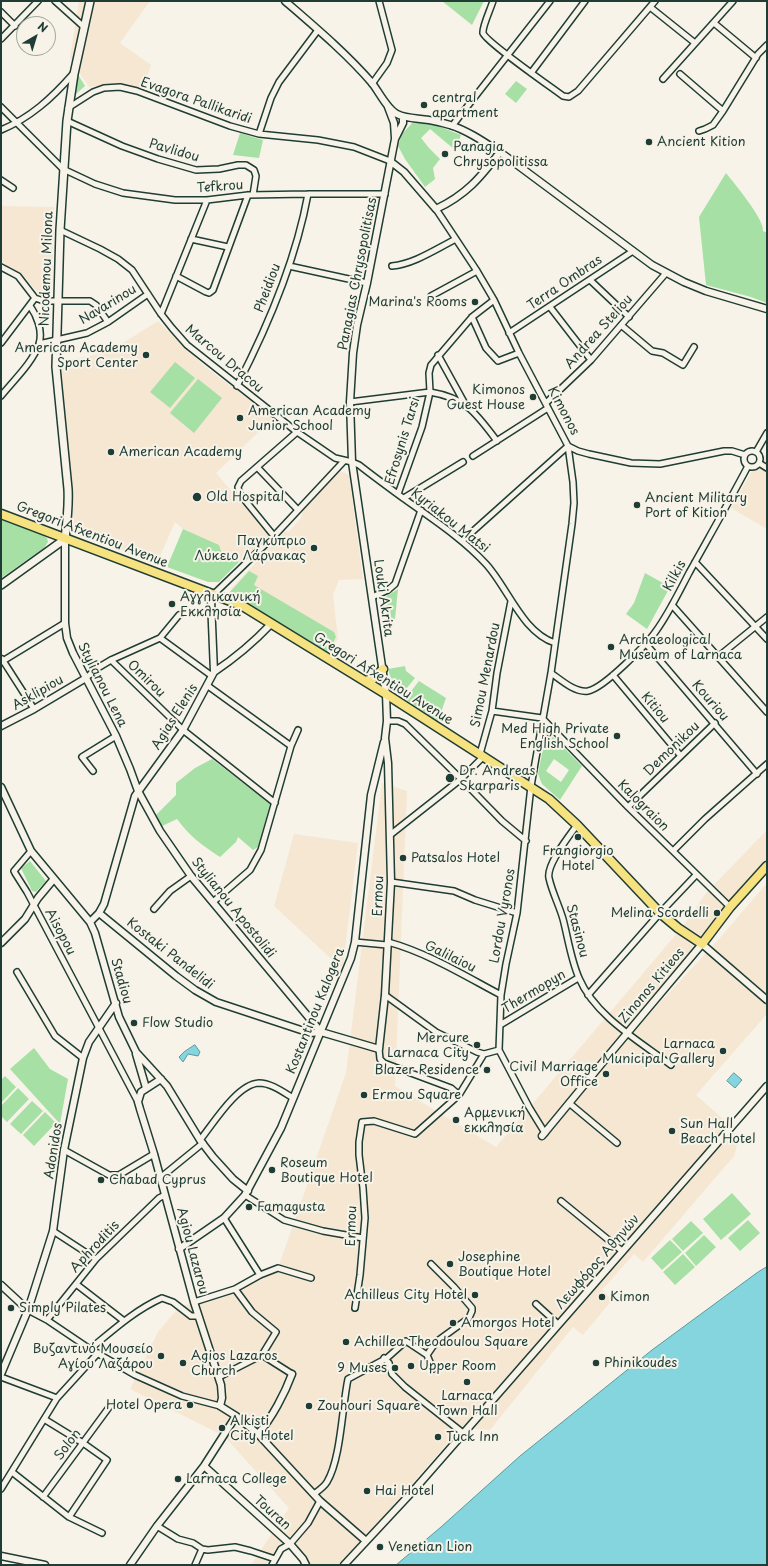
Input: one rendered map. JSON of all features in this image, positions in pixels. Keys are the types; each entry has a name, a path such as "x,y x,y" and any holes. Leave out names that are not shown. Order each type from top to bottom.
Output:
{"main road":[{"name":"Nicodemou Milona","path":"65,539 69,495 56,367 60,230 68,108 90,1"},
{"name":"Gregori Afxentiou Avenue","path":"1,514 214,594 241,606 365,681 531,786 549,799 577,825 660,913 678,928 702,944"},
{"path":"1,585 65,539"},
{"path":"365,681 374,679 383,670"},
{"path":"702,944 730,908 767,866"}],"street":[{"path":"1,39 38,1"},
{"path":"55,1 84,26"},
{"path":"285,1 318,30 372,84 386,103 396,126 401,126"},
{"path":"493,1 483,30 485,36 531,73 563,96 569,97 573,95 655,1"},
{"path":"452,126 550,1"},
{"path":"531,73 585,1"},
{"path":"663,79 733,1"},
{"path":"372,84 387,63 392,50 381,2"},
{"path":"650,7 695,44"},
{"path":"1,12 15,26"},
{"path":"714,23 756,58"},
{"path":"259,134 271,98 279,82 318,30"},
{"path":"699,131 712,125 723,111 756,58 767,45"},
{"path":"1,130 17,124 46,103 74,74"},
{"path":"680,74 723,111"},
{"name":"Evagora Pallikaridi","path":"68,108 93,92 104,88 120,87 137,91 230,126 259,134 325,142 354,148 390,161"},
{"name":"Tefkrou","path":"1,107 63,169 95,184 123,193 175,200 207,200 251,195 385,194"},
{"path":"394,119 401,114 403,117 431,120 452,126 480,140 500,152 633,251 666,272 706,291 767,309"},
{"name":"Panagias Chrysopolitisas","path":"352,462 350,402 353,354 357,325 385,194 390,161 395,139 404,120 403,117"},
{"name":"Panagias Chrysopolitisas","path":"394,119 395,139"},
{"name":"Pavlidou","path":"67,121 122,146 158,159 196,170 208,170 238,164 246,165 254,170 256,176 251,195"},
{"path":"436,209 464,194 500,152"},
{"name":"Kimonos","path":"390,161 408,176 436,209 477,271 494,300 519,353 568,446 573,482 572,524 550,673 531,786"},
{"path":"1,180 13,188"},
{"name":"Pheidiou","path":"237,386 252,358 289,266 303,219 308,194"},
{"path":"176,276 209,293 213,290 228,247 251,195"},
{"path":"161,314 207,200"},
{"name":"Marcou Dracou","path":"60,230 100,248 132,270 161,314 182,340 237,386 326,453 344,461 352,462"},
{"path":"392,266 401,266 456,238"},
{"path":"190,239 228,247"},
{"name":"Terra Ombras","path":"509,333 633,251"},
{"path":"289,266 367,283"},
{"path":"1,267 18,276 35,298 57,301 90,302 96,305 108,322"},
{"path":"430,296 477,271"},
{"name":"Andrea Steliou","path":"474,456 547,405 591,360 666,272"},
{"path":"590,280 629,317"},
{"name":"Navarinou","path":"39,344 87,333 108,322 148,294"},
{"path":"1,343 35,298"},
{"name":"Efrosynis Tarsi","path":"398,494 422,427 430,392 428,373 431,365 472,317 494,300"},
{"path":"1,396 29,361 39,344 40,328 37,316 30,306"},
{"path":"550,307 591,360"},
{"path":"472,317 486,348 498,361 519,353"},
{"path":"621,325 652,351 663,353 683,365 694,347"},
{"path":"438,355 465,404"},
{"path":"350,402 430,392 453,397 465,404 484,423 497,441"},
{"path":"274,536 239,493 238,486 241,481 256,467 297,432"},
{"path":"756,452 767,433"},
{"path":"462,541 568,446 589,454 631,463 660,464 724,451 732,451 745,455"},
{"path":"745,455 751,451 756,452"},
{"path":"756,452 759,456 759,463"},
{"path":"745,455 744,460 748,466 753,467 759,463"},
{"path":"214,594 274,536 344,461"},
{"name":"Kyriakou Matsi","path":"352,462 359,465 462,541 487,565 511,601 540,637 554,643"},
{"name":"Louki Akrita","path":"352,462 386,694 387,721 385,738"},
{"path":"404,498 463,462"},
{"path":"759,463 767,468"},
{"name":"Kilkis","path":"550,673 572,687 588,691 613,675 646,644 657,630 672,605 748,466"},
{"path":"256,467 298,510"},
{"path":"372,597 388,590 394,584 421,510"},
{"name":"Stylianou Lena","path":"65,539 64,623 67,638 73,653 116,736 138,791"},
{"path":"696,562 767,639"},
{"name":"Agias Elenis","path":"99,913 104,904 132,801 183,730 208,686 213,674 211,600 214,594"},
{"name":"Simou Menardou","path":"482,755 492,711 497,674 511,601"},
{"path":"672,605 719,656 767,712"},
{"path":"86,678 96,669 111,660 160,638 179,615"},
{"path":"719,656 767,617"},
{"path":"34,710 1,660 64,623"},
{"path":"160,638 213,674 254,642 271,624"},
{"name":"Kouriou","path":"646,644 757,774"},
{"name":"Omirou","path":"111,660 183,730 275,803"},
{"name":"Kitiou","path":"613,675 680,755"},
{"name":"Asklipiou","path":"1,726 34,710 86,678"},
{"path":"208,686 291,746"},
{"path":"492,711 542,718"},
{"name":"Kalograion","path":"542,718 628,807 730,908"},
{"path":"387,721 398,721 405,724 462,779 502,822 526,841"},
{"name":"Demonikou","path":"628,807 714,723"},
{"path":"213,902 250,870 261,850 291,746 298,730"},
{"path":"93,771 82,757 116,736"},
{"name":"Kostantinou Kalogera","path":"179,1249 224,1218 246,1193 281,1128 351,958 355,942 371,795 385,738"},
{"name":"Ermou","path":"379,1052 385,995 391,882 388,763 385,738"},
{"path":"390,835 462,779 482,755"},
{"path":"378,763 388,763"},
{"path":"673,851 705,819 767,764"},
{"name":"Lordou Vyronos","path":"499,1050 501,995 517,913 531,786"},
{"name":"Stadiou","path":"1,787 31,851 53,880 90,922 95,933 119,1017 136,1052 161,1079 202,1142 224,1170 246,1193 284,1220 323,1231 363,1238"},
{"name":"Stylianou Apostolidi","path":"138,791 160,831 191,876 321,1032"},
{"name":"Stasinou","path":"577,825 564,843 551,868 549,877 561,912 578,978 588,995 599,1008 627,1033 671,1065"},
{"name":"Aisopou","path":"31,851 14,871 98,1027"},
{"path":"588,995 660,913 696,875"},
{"path":"154,909 170,892 191,876"},
{"path":"1,943 24,919 38,898 53,880"},
{"path":"391,882 454,891 475,900 517,913"},
{"path":"90,922 99,913"},
{"name":"Kostaki Pandelidi","path":"99,913 176,976 216,1002 310,1033 321,1032 379,1052"},
{"name":"Galilaiou","path":"355,942 400,945 446,965 501,995"},
{"path":"702,944 767,1000"},
{"name":"Zinonos Kitieos","path":"543,1134 702,944"},
{"path":"17,972 55,1036 83,1058"},
{"name":"Thermopyn","path":"500,1025 578,978"},
{"path":"385,995 436,1032 477,1052 484,1054 499,1050 543,1134"},
{"name":"Adonidos","path":"1,1374 3,1364 28,1310 52,1231 64,1150 83,1058 89,1042 98,1027 116,1003"},
{"name":"Agiou Lazarou","path":"98,1027 138,1102 154,1154 198,1316 219,1378 222,1392 220,1406"},
{"path":"136,1052 146,1088"},
{"path":"379,1052 380,1059 384,1063 451,1088 460,1095 484,1054"},
{"path":"138,1102 141,1092 161,1079"},
{"path":"160,1178 202,1142 229,1103 239,1092 249,1086 259,1083 270,1085 293,1098"},
{"name":"Λεωφόρος Αθηνών","path":"344,1565 413,1491 460,1431 558,1324 767,1086"},
{"name":"Ermou","path":"355,1308 360,1275 365,1218 359,1155 362,1122 374,1121 415,1134 460,1095"},
{"path":"569,1103 617,1143"},
{"path":"64,1150 109,1175 119,1175 154,1154"},
{"name":"Aphroditis","path":"47,1320 96,1259 159,1198 165,1195"},
{"path":"561,1201 622,1251"},
{"path":"224,1218 260,1275"},
{"path":"52,1231 96,1259"},
{"path":"427,1355 436,1342 468,1318 472,1311 472,1308 454,1287 431,1264"},
{"path":"194,1302 235,1289 260,1275 278,1268 311,1278"},
{"path":"76,1284 124,1321"},
{"path":"1,1285 28,1310 47,1320 90,1349 135,1375 182,1396 220,1406 236,1416 258,1434 320,1501 366,1541"},
{"path":"219,1378 262,1355 276,1332 252,1312 235,1289"},
{"path":"90,1349 124,1321 162,1298 173,1302 190,1316 198,1316"},
{"path":"536,1304 558,1324"},
{"path":"314,1494 325,1485 332,1472 348,1379 384,1358 387,1358 406,1341 427,1355 434,1369"},
{"path":"1,1489 57,1398 98,1353"},
{"path":"258,1434 266,1424 288,1386 292,1374 262,1355"},
{"path":"384,1358 388,1363 392,1374 405,1387 460,1431"},
{"path":"1,1377 57,1398"},
{"name":"Solon","path":"43,1497 110,1406"},
{"path":"130,1565 157,1526 204,1466 236,1416"},
{"path":"44,1419 83,1443 106,1460 69,1517"},
{"name":"Touran","path":"204,1466 290,1544 303,1559 306,1565"},
{"path":"12,1472 69,1517 102,1533"},
{"path":"272,1565 281,1549 290,1544 308,1523 320,1501"},
{"path":"157,1526 178,1539 193,1543 202,1549 208,1550 235,1547 275,1559"},
{"path":"195,1565 202,1549"},
{"path":"1,1556 45,1565"}],"shaded area":[{"path":"79,1 150,1 120,43 151,65 143,89 118,83 89,87 70,58"},
{"path":"1,206 54,207 52,290 48,296 38,293 26,279 1,261"},
{"name":"American Academy","path":"158,321 203,365 273,418 216,473 270,536 239,562 221,551 219,545 183,529 175,522 157,563 82,535 74,523 61,361 107,353"},
{"path":"767,450 767,529 731,508 751,473 766,454"},
{"name":"Παγκύπριο Λύκειο Λάρνακας","path":"340,471 349,475 363,579 339,580 333,595 338,639 331,648 230,590 285,531 289,532 301,518 303,510"},
{"path":"382,783 407,791 395,1086 496,1147 678,932 694,947 631,1034 719,939 767,883 767,1014 696,1095 726,1122 739,1139 734,1156 643,1262 634,1254 602,1290 612,1300 583,1335 573,1327 490,1430 461,1428 341,1565 308,1565 285,1544 270,1565 251,1565 289,1508 224,1436 130,1389 158,1332 179,1307 235,1289 278,1268 346,1073"},
{"path":"767,830 767,865 704,938 684,925 706,893"},
{"path":"294,834 358,843 343,965 340,967 274,906"}],"green space":[{"path":"442,1 484,1 472,25"},
{"path":"77,73 85,86 76,94 73,92"},
{"path":"516,81 527,89 516,103 505,94"},
{"path":"414,121 433,124 461,135 455,150 430,129 421,138 440,159 433,168 435,179 425,187 405,159 398,146 402,134"},
{"path":"240,133 263,140 259,158 233,155"},
{"path":"726,173 754,210 763,231 767,233 767,303 751,297 706,285 699,217"},
{"path":"175,362 195,378 170,408 150,392"},
{"path":"198,379 222,398 194,433 170,413"},
{"path":"1,519 43,535 47,538 48,542 44,548 1,578"},
{"path":"183,529 219,545 221,551 239,562 219,582 208,582 167,567"},
{"path":"249,571 258,576 254,585 334,632 336,637 328,652 229,593"},
{"path":"645,573 670,587 647,629 626,614 634,603"},
{"path":"398,589 395,619 390,619 383,613 385,597"},
{"path":"405,666 406,671 415,678 402,694 394,686 388,669"},
{"path":"419,681 446,698 438,721 405,699"},
{"path":"547,734 551,735 582,766 560,800 542,784 538,774","holes":["554,759 569,770 561,782 546,771"]},
{"path":"212,759 270,804 258,847 253,850 238,837 236,842 220,857 197,840 177,819 162,826 155,816 176,795 176,783 195,768"},
{"path":"30,861 46,881 36,892 32,891 21,868"},
{"path":"34,1048 50,1069 68,1079 60,1124 10,1069"},
{"path":"5,1076 16,1087 1,1103 1,1080"},
{"path":"18,1088 29,1099 7,1122 1,1116 1,1106"},
{"path":"32,1101 43,1111 21,1134 10,1124"},
{"path":"45,1112 56,1123 34,1146 23,1135"},
{"path":"732,1193 751,1214 721,1240 703,1219"},
{"path":"748,1220 760,1233 740,1251 728,1238"},
{"path":"691,1221 703,1233 683,1251 672,1239"},
{"path":"704,1235 716,1247 696,1266 685,1253"},
{"path":"670,1240 682,1252 662,1270 651,1258"},
{"path":"683,1254 695,1267 675,1285 663,1272"}],"water":[{"path":"195,1045 200,1052 198,1056 188,1054 183,1062 179,1057"},
{"path":"734,1073 742,1080 735,1088 727,1081"},
{"path":"767,1267 767,1565 396,1565 520,1456 652,1350 758,1272"}],"place":[{"name":"central apartment","path":"424,105"},
{"name":"Ancient Kition","path":"649,142"},
{"name":"Panagia Chrysopolitissa","path":"445,154"},
{"name":"Marina's Rooms","path":"475,302"},
{"name":"American Academy Sport Center","path":"146,355"},
{"name":"Kimonos Guest House","path":"533,397"},
{"name":"American Academy Junior School","path":"240,418"},
{"name":"American Academy","path":"111,452"},
{"name":"Old Hospital","path":"197,497"},
{"name":"Ancient Military Port of Kition","path":"637,505"},
{"name":"Παγκύπριο Λύκειο Λάρνακας","path":"314,548"},
{"name":"Αγγλικανική Εκκλησία","path":"172,604"},
{"name":"Archaeological Museum of Larnaca","path":"611,647"},
{"name":"Med High Private English School","path":"617,736"},
{"name":"Dr. Andreas Skarparis","path":"450,778"},
{"name":"Frangiorgio Hotel","path":"578,837"},
{"name":"Patsalos Hotel","path":"403,858"},
{"name":"Melina Scordelli","path":"717,913"},
{"name":"Flow Studio","path":"134,1023"},
{"name":"Mercure Larnaca City","path":"477,1045"},
{"name":"Larnaca Municipal Gallery","path":"723,1051"},
{"name":"Blazer Residence","path":"487,1070"},
{"name":"Civil Marriage Office","path":"606,1074"},
{"name":"Ermou Square","path":"364,1095"},
{"name":"Αρμενική εκκλησία","path":"456,1120"},
{"name":"Sun Hall Beach Hotel","path":"672,1131"},
{"name":"Roseum Boutique Hotel","path":"272,1170"},
{"name":"Chabad Cyprus","path":"101,1180"},
{"name":"Famagusta","path":"249,1207"},
{"name":"Josephine Boutique Hotel","path":"450,1264"},
{"name":"Achilleus City Hotel","path":"475,1295"},
{"name":"Kimon","path":"602,1297"},
{"name":"Simply Pilates","path":"11,1308"},
{"name":"Amorgos Hotel","path":"453,1323"},
{"name":"Achillea Theodoulou Square","path":"346,1342"},
{"name":"Βυζαντινό Μουσείο Αγίου Λαζάρου","path":"161,1356"},
{"name":"Agios Lazaros Church","path":"183,1363"},
{"name":"Phinikoudes","path":"596,1363"},
{"name":"Upper Room","path":"411,1366"},
{"name":"9 Muses","path":"395,1368"},
{"name":"Larnaca Town Hall","path":"467,1382"},
{"name":"Hotel Opera","path":"190,1405"},
{"name":"Zouhouri Square","path":"309,1406"},
{"name":"Alkisti City Hotel","path":"222,1428"},
{"name":"Tuck Inn","path":"438,1437"},
{"name":"Larnaca College","path":"178,1479"},
{"name":"Hai Hotel","path":"367,1491"},
{"name":"Venetian Lion","path":"380,1547"}]}
